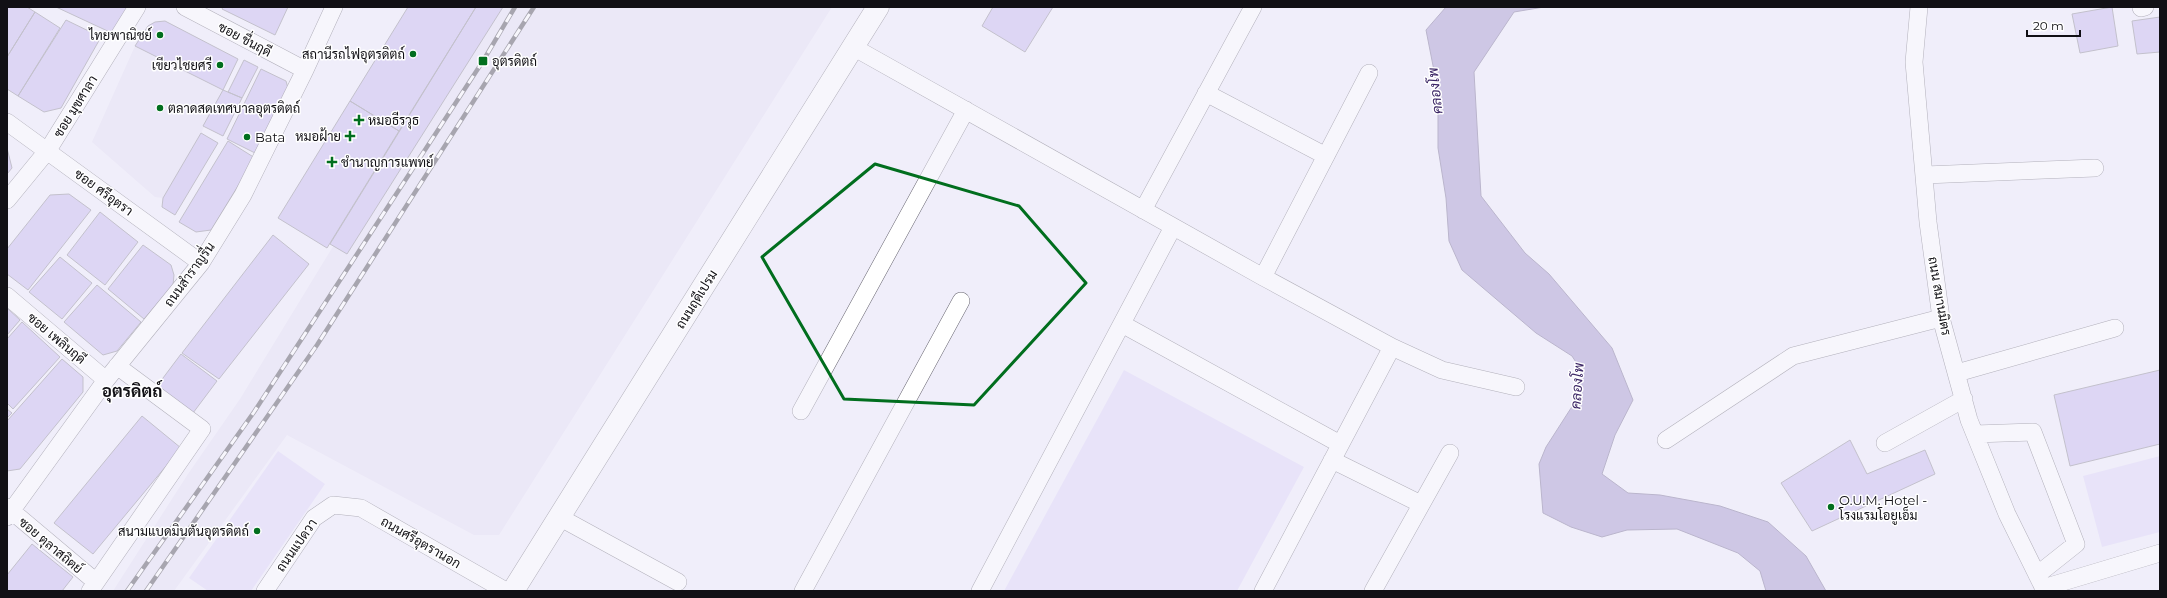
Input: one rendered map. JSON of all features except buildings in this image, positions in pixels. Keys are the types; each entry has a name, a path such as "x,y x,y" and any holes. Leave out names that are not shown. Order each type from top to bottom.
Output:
{"main road":[{"name":"ถนนฤดีเปรม","path":"513,591 878,7"}],"street":[{"name":"ซอย มุขศาลา","path":"7,200 48,150 137,7"},
{"name":"ซอย ชื่นฤดี","path":"185,7 305,70"},
{"name":"ถนนสำราญรื่น","path":"9,512 106,380 201,262 243,195 305,70 334,7"},
{"path":"1143,210 1254,7"},
{"name":"ถนน สมานมิตร","path":"1919,7 1914,62 1928,222 1941,318 1975,434 2006,514 2042,585"},
{"path":"853,47 1263,278 1392,347 1442,370 1516,387"},
{"path":"1263,278 1369,73"},
{"path":"1206,94 1326,156"},
{"path":"801,411 966,110"},
{"name":"ซอย ศรีอุตรา","path":"7,122 48,150 201,262"},
{"path":"1925,175 2096,168"},
{"path":"980,591 1173,227"},
{"name":"ซอย เพลินฤดี","path":"7,296 106,380"},
{"path":"803,591 961,301"},
{"path":"1666,440 1793,356 1941,318"},
{"path":"1122,324 1340,444"},
{"path":"1957,373 2115,328"},
{"path":"1263,591 1392,347"},
{"path":"93,586 202,429 118,366"},
{"path":"1885,443 1964,399"},
{"path":"1975,434 2033,432 2076,544 2042,585"},
{"path":"1378,589 1421,504 1450,453"},
{"path":"1332,460 1421,504"},
{"name":"ถนนแปดวา","path":"264,591 314,518 333,505"},
{"name":"ถนนศรีอุตรานอก","path":"333,505 360,508 506,591"},
{"name":"ซอย ตุลาสถิตย์","path":"9,512 93,586"},
{"path":"559,517 678,582"},
{"path":"2042,585 2160,553"}],"highlighted area":[{"path":"875,164 1019,206 1086,283 974,405 844,399 762,257"}],"shaded area":[{"path":"479,7 832,7 499,535 474,535 287,435 174,591 113,591 188,474 240,399"},
{"path":"1446,7 1544,7 1514,12 1474,72 1481,196 1525,253 1549,274 1612,348 1633,400 1615,435 1602,474 1628,493 1660,495 1720,506 1768,522 1806,556 1826,591 1766,591 1760,571 1738,553 1677,529 1627,530 1602,537 1571,527 1543,513 1539,464 1546,447 1573,405 1581,370 1572,356 1536,333 1462,270 1449,241 1446,198 1438,148 1438,91 1426,30"},
{"name":"ตลาดสดเทศบาลอุตรดิตถ์","path":"135,46 223,90 201,133 163,198 155,197 92,142"},
{"path":"1124,370 1304,467 1237,591 1004,591"},
{"name":"สนามแบดมินตันอุตรดิตถ์","path":"278,451 325,484 251,591 208,591 189,578"},
{"path":"2160,456 2160,532 2102,547 2083,476"}],"railway":[{"path":"127,591 254,412 483,61 515,7"},
{"path":"146,591 317,345 534,7"}],"place":[{"name":"ไทยพาณิชย์","path":"160,35"},
{"name":"สถานีรถไฟอุตรดิตถ์","path":"413,54"},
{"name":"อุตรดิตถ์","path":"483,61"},
{"name":"เขียวไชยศรี","path":"220,65"},
{"name":"ตลาดสดเทศบาลอุตรดิตถ์","path":"160,108"},
{"name":"หมอธีรวุธ","path":"359,120"},
{"name":"หมอฝ้าย","path":"350,136"},
{"name":"Bata","path":"247,137"},
{"name":"ชำนาญการแพทย์","path":"332,162"},
{"name":"O.U.M. Hotel - โรงแรมโอยูเอ็ม","path":"1831,507"},
{"name":"สนามแบดมินตันอุตรดิตถ์","path":"257,531"}],"district":[{"name":"อุตรดิตถ์","path":"132,391"}],"water label":[{"name":"คลองโพ","path":"1435,91"},
{"name":"คลองโพ","path":"1577,386"}]}
